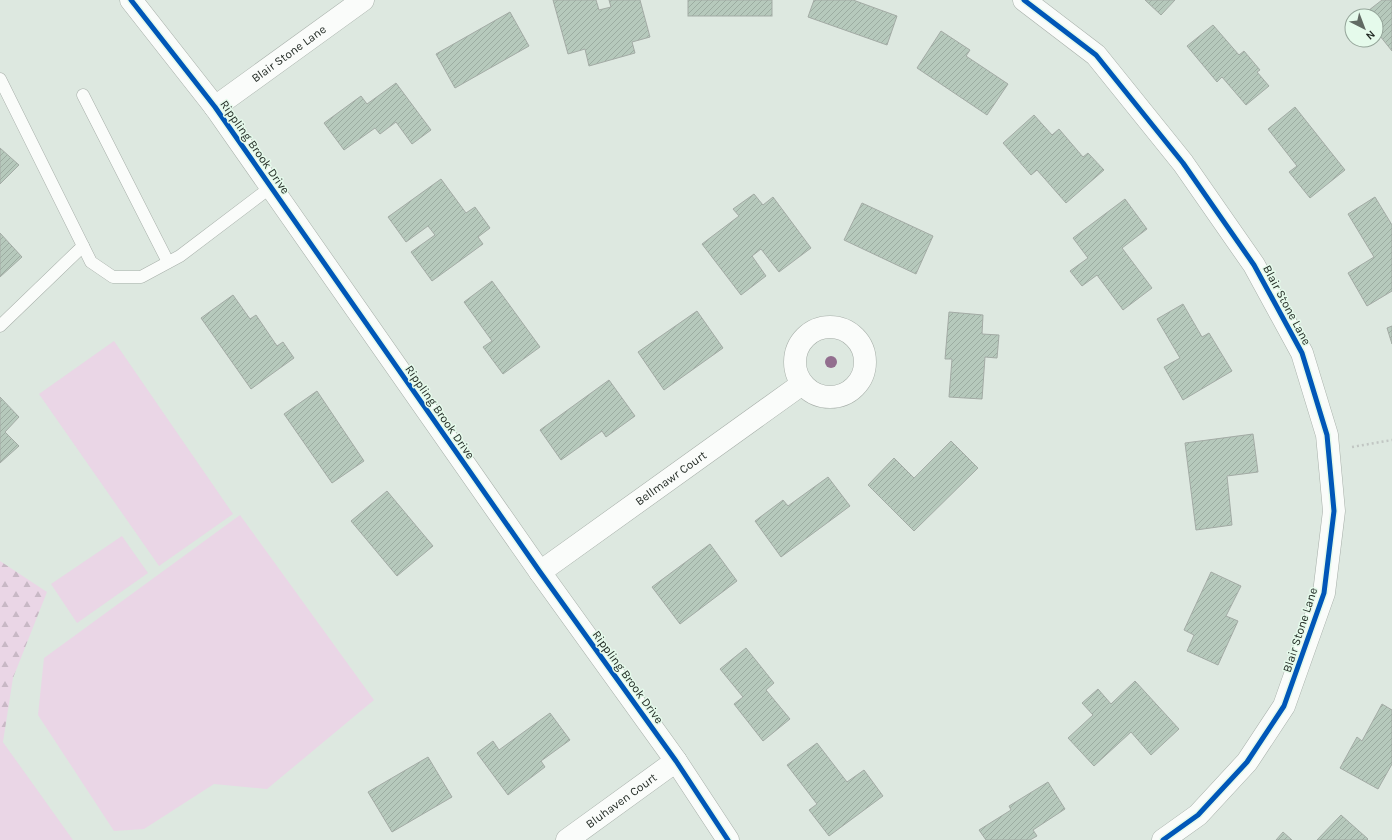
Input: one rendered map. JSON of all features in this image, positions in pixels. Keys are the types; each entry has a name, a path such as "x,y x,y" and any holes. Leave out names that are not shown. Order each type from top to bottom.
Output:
{"street":[{"name":"Rippling Brook Drive","path":"131,0 215,108 540,572 676,761 728,840"},
{"name":"Blair Stone Lane","path":"215,108 363,0"},
{"name":"Blair Stone Lane","path":"1024,0 1096,55 1183,163 1254,265 1302,353 1327,435 1334,511 1324,593 1284,706 1247,762 1198,815 1163,840"},
{"name":"Bellmawr Court","path":"540,572 802,384"},
{"name":"Bluhaven Court","path":"567,840 676,761"}],"lane":[{"path":"0,79 92,262 113,276 141,277 180,256 271,187"},
{"path":"83,95 168,262"},
{"path":"0,326 83,246"}],"path":[{"path":"1328,451 1392,440"}],"green space":[{"path":"114,341 233,514 159,566 39,394"},
{"path":"240,515 374,700 267,789 214,784 144,829 114,831 38,715 44,658"},
{"path":"122,536 148,573 77,623 51,584"},
{"path":"0,561 47,592 13,678 2,748 0,840"},
{"path":"0,738 73,840 0,840"}],"building":[{"path":"553,0 596,0 599,10 611,7 609,0 640,0 650,37 632,42 635,53 589,66 585,49 568,54"},
{"path":"688,0 772,0 772,16 688,16"},
{"path":"814,0 853,0 897,16 887,45 808,17"},
{"path":"1145,0 1175,0 1161,15"},
{"path":"1382,0 1392,0 1392,51 1384,41 1384,8 1372,8"},
{"path":"510,12 529,46 455,88 436,54"},
{"path":"1213,25 1239,55 1244,51 1260,70 1257,72 1269,86 1246,105 1222,77 1217,82 1187,46"},
{"path":"941,31 970,50 966,56 1008,84 987,115 917,68"},
{"path":"396,83 431,130 412,144 396,122 380,134 375,128 344,150 324,123 361,96 367,104"},
{"path":"1295,107 1345,170 1310,198 1289,172 1297,166 1268,129"},
{"path":"1034,115 1052,135 1059,129 1083,157 1088,153 1104,170 1066,203 1037,170 1031,175 1003,143"},
{"path":"0,148 19,165 0,184"},
{"path":"441,179 466,213 475,207 490,228 478,237 483,244 432,281 411,252 435,235 428,226 406,242 388,217"},
{"path":"754,194 763,205 773,197 811,248 779,272 761,249 752,256 766,276 741,295 702,244 739,216 733,209"},
{"path":"1375,197 1392,225 1392,291 1367,306 1348,273 1374,257 1348,214"},
{"path":"1125,199 1147,229 1122,248 1152,288 1123,310 1097,275 1082,286 1070,271 1088,258 1073,238"},
{"path":"862,203 933,236 916,274 844,240"},
{"path":"0,233 22,257 0,277"},
{"path":"492,281 540,347 503,374 483,347 492,341 464,302"},
{"path":"233,295 250,319 256,315 277,346 283,342 294,358 251,389 201,318"},
{"path":"1183,304 1202,337 1209,333 1232,371 1183,400 1164,367 1180,358 1157,319"},
{"path":"697,311 723,348 664,390 638,352"},
{"path":"949,312 983,315 982,334 999,335 997,358 985,357 982,399 949,397 952,359 945,359"},
{"path":"1392,326 1392,344 1387,328"},
{"path":"609,380 635,416 606,437 602,431 561,460 540,430"},
{"path":"317,391 364,461 332,483 284,414"},
{"path":"0,397 19,417 5,432 19,446 0,463"},
{"path":"1253,434 1258,472 1227,476 1232,525 1196,530 1185,443"},
{"path":"951,441 978,468 914,531 868,485 894,458 914,478"},
{"path":"828,477 850,506 781,557 755,521 783,500 788,506"},
{"path":"387,491 433,546 397,576 351,521"},
{"path":"710,544 737,581 680,624 652,587"},
{"path":"1211,572 1241,586 1226,616 1238,621 1218,665 1187,651 1194,635 1184,630"},
{"path":"746,648 774,683 766,690 790,719 763,741 734,704 743,697 720,669"},
{"path":"1135,681 1179,729 1151,755 1131,732 1094,766 1068,738 1093,715 1082,703 1098,689 1111,704"},
{"path":"1382,704 1392,710 1392,764 1378,789 1340,768 1357,737 1362,741"},
{"path":"550,713 570,740 541,761 545,767 508,795 477,753 493,741 499,750"},
{"path":"817,743 847,782 864,770 883,796 829,836 809,810 817,804 787,765"},
{"path":"428,757 452,797 392,832 368,792"},
{"path":"1048,782 1065,809 1033,830 1037,836 1030,840 986,840 979,830 1011,810 1009,806"},
{"path":"1341,815 1368,839 1317,840"},
{"path":"1283,832 1292,840 1276,840"}],"cycle path":[{"path":"131,0 215,107 540,572 676,761 728,840"},
{"path":"1024,0 1096,55 1183,163 1254,265 1302,353 1327,435 1334,511 1324,593 1284,706 1247,762 1198,815 1163,840"}]}
